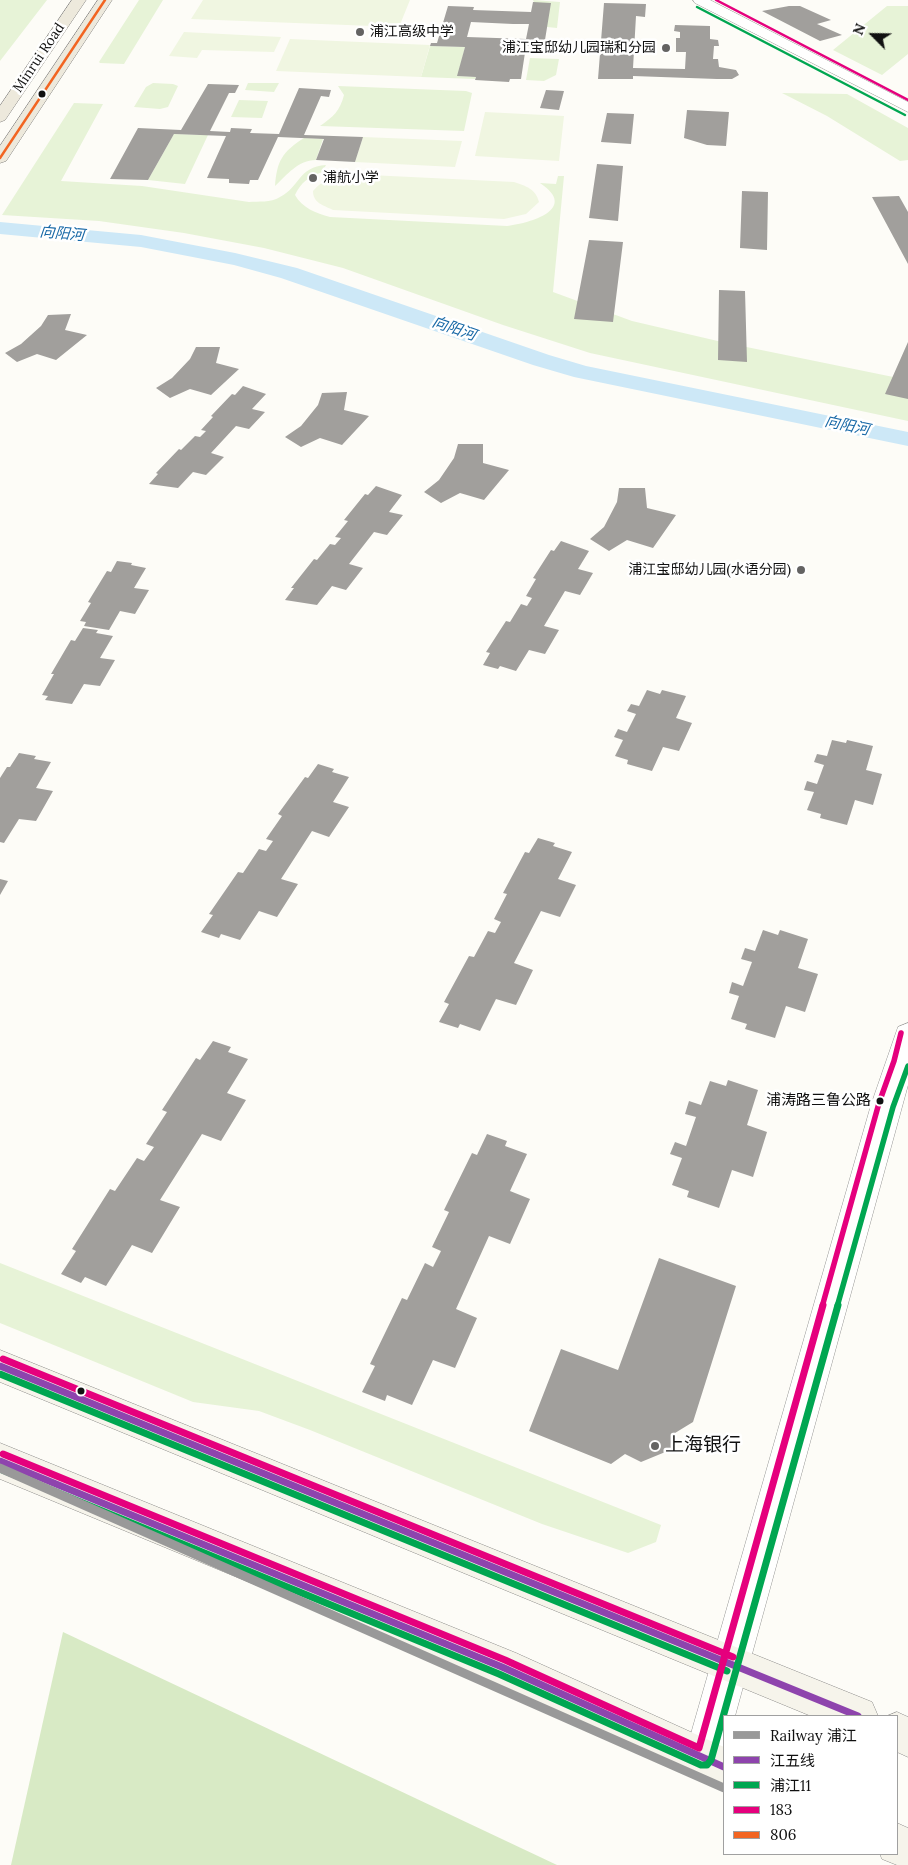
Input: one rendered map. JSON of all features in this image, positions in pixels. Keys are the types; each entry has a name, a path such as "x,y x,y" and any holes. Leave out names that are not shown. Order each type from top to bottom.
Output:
{"main road":[{"name":"Minrui Road","path":"0,117 79,0"},
{"name":"Minrui Road","path":"0,158 105,0"},
{"path":"0,1366 856,1715"},
{"path":"0,1461 502,1667 714,1763"}],"street":[{"path":"700,0 908,108"},
{"path":"714,1763 730,1664 886,1105 901,1063 908,1035"}],"green space":[{"path":"0,0 47,0 0,61"},
{"path":"139,0 163,0 124,64 100,63 99,62"},
{"path":"203,0 410,0 399,27 191,19"},
{"path":"533,0 560,2 557,28 547,27"},
{"path":"887,6 908,6 908,54 882,75 833,50"},
{"path":"184,32 281,37 274,52 202,50 197,58 169,56"},
{"path":"290,39 430,45 421,77 276,71"},
{"path":"430,46 465,47 458,76 476,77 475,79 421,77"},
{"path":"530,58 559,59 556,75 544,81 526,80"},
{"path":"153,83 178,86 168,107 160,109 134,107 146,87"},
{"path":"248,83 279,83 274,92 245,90"},
{"path":"338,86 466,91 472,93 464,131 320,126 332,116 340,105 344,95"},
{"path":"782,93 847,94 908,128 908,160 900,161 827,116"},
{"path":"239,100 268,101 262,118 231,117"},
{"path":"74,103 103,104 61,181 142,186 249,202 276,199 287,193 304,173 310,169 326,165 322,172 303,183 295,195 305,207 320,214 330,217 507,226 528,222 547,213 553,207 555,200 551,192 540,183 556,184 558,176 564,176 553,292 632,321 722,342 908,380 908,421 590,353 503,325 343,268 264,248 184,233 99,221 2,215"},
{"path":"485,112 564,116 559,161 475,156"},
{"path":"174,134 208,135 185,184 148,180"},
{"path":"363,137 462,141 455,167 355,162"},
{"path":"304,138 323,139 316,160 298,165 275,186 277,170 282,158 290,148"},
{"path":"349,174 514,182 533,191 539,202 526,214 504,219 333,210 317,201 313,191 321,184 333,178"},
{"path":"0,1263 661,1525 656,1542 628,1553 542,1524 259,1411 193,1402 0,1323"},
{"path":"63,1632 557,1865 11,1865"}],"building":[{"path":"533,2 551,3 544,46 526,46 521,79 510,79 509,82 475,80 476,77 457,76 465,47 430,46 431,43 437,43 448,6 474,7 473,10 531,12","holes":["471,22 529,24 526,39 467,37"]},
{"path":"604,3 646,4 645,17 636,16 633,68 685,69 686,52 676,52 676,38 680,38 680,32 674,31 675,25 710,26 710,39 718,40 719,46 714,46 713,59 718,59 719,67 736,70 739,75 732,79 633,76 633,79 598,79"},
{"path":"800,6 831,20 817,24 842,35 820,41 762,11"},
{"path":"208,84 239,85 235,93 229,93 210,131 230,132 231,128 252,129 250,133 279,134 299,88 331,90 329,97 321,96 304,135 363,137 355,162 316,160 324,139 278,137 258,180 250,180 249,184 229,183 229,179 207,178 226,136 174,134 148,180 110,179 138,128 181,130"},
{"path":"546,90 564,91 559,110 540,108"},
{"path":"687,110 729,112 726,146 707,145 684,138"},
{"path":"607,113 634,114 631,144 601,142"},
{"path":"597,164 623,166 618,221 589,218"},
{"path":"742,191 768,192 767,250 740,248"},
{"path":"899,196 908,212 908,264 872,197"},
{"path":"589,240 623,242 613,322 574,319"},
{"path":"719,290 745,291 747,362 718,360"},
{"path":"71,314 65,330 87,335 56,360 37,354 17,362 5,353 21,344 41,326 48,315"},
{"path":"908,342 908,399 885,394"},
{"path":"196,347 220,347 216,363 239,369 211,395 190,389 170,398 156,388 172,378 190,359"},
{"path":"243,386 266,394 252,409 265,412 249,429 236,426 211,453 224,457 206,475 193,472 178,488 149,484 158,474 156,473 179,449 181,450 195,436 200,437 206,431 201,430 213,417 211,416 232,394 235,395"},
{"path":"347,392 344,410 369,416 342,445 320,438 301,447 285,437 301,426 318,405 322,393"},
{"path":"458,444 483,444 483,463 509,470 484,500 460,493 441,503 424,492 439,480 454,458"},
{"path":"376,486 402,495 389,512 403,515 387,535 374,532 349,564 363,568 346,590 332,586 317,605 285,600 294,588 291,588 314,559 317,560 330,544 335,545 341,538 335,537 348,521 344,520 365,494 368,495"},
{"path":"619,488 645,488 647,508 676,515 653,548 627,540 609,551 590,539 604,527 617,502"},
{"path":"561,541 589,551 578,569 593,573 580,595 565,591 544,626 559,630 545,654 529,650 516,671 500,666 498,669 483,665 490,653 486,652 506,621 510,622 521,604 527,606 532,598 526,596 536,579 533,578 551,550 554,551"},
{"path":"117,561 132,563 131,565 146,568 134,588 149,590 135,614 120,611 109,630 84,626 86,622 80,621 91,603 88,602 107,571 111,572"},
{"path":"83,628 98,630 96,633 113,636 100,658 115,660 100,686 84,684 72,704 45,700 48,696 42,695 54,674 51,674 71,640 75,641"},
{"path":"647,690 660,694 662,690 686,696 676,718 692,723 679,751 663,747 652,771 627,764 628,760 615,756 623,740 614,737 618,729 627,732 636,714 627,711 631,704 639,706"},
{"path":"832,740 846,743 847,740 873,746 866,770 882,774 873,805 855,800 847,825 820,818 821,814 807,810 814,792 804,790 807,781 817,784 824,765 814,762 817,754 827,756"},
{"path":"19,753 36,756 34,759 51,762 36,788 53,791 36,821 19,819 4,843 0,842 0,778"},
{"path":"318,764 334,769 332,772 349,777 333,802 349,807 329,837 312,831 281,879 298,884 277,917 259,911 240,940 221,934 219,938 201,932 213,915 209,914 238,872 243,873 259,849 266,851 273,841 266,839 282,816 278,814 305,777 308,778"},
{"path":"538,838 555,843 553,846 572,852 558,879 576,885 560,917 541,911 514,963 533,970 516,1005 496,999 480,1031 460,1024 458,1028 439,1022 449,1004 444,1002 469,956 474,957 488,931 495,933 501,922 494,919 507,894 503,893 525,852 529,853"},
{"path":"0,879 8,881 0,895"},
{"path":"763,930 778,935 780,930 808,939 798,968 818,974 805,1012 786,1006 775,1038 745,1029 747,1024 731,1019 739,996 729,993 732,982 743,986 752,962 741,959 745,948 755,951"},
{"path":"213,1041 231,1047 228,1052 248,1059 227,1093 246,1100 221,1141 202,1134 160,1200 180,1207 152,1253 132,1245 106,1286 85,1277 81,1283 61,1274 76,1251 72,1249 110,1189 115,1191 137,1158 144,1161 154,1147 146,1144 167,1112 162,1110 196,1058 200,1060"},
{"path":"728,1080 758,1090 747,1125 767,1132 753,1177 732,1170 719,1208 687,1197 689,1191 672,1185 682,1158 670,1154 675,1142 686,1146 696,1117 685,1114 689,1101 701,1105 710,1081 726,1086"},
{"path":"487,1134 507,1141 505,1146 527,1154 510,1191 530,1199 510,1244 489,1236 456,1309 477,1318 455,1368 433,1360 412,1405 387,1395 385,1401 362,1392 375,1366 370,1364 402,1298 407,1300 425,1263 433,1267 441,1251 432,1247 449,1212 444,1210 472,1153 477,1155"},
{"path":"659,1258 736,1286 693,1422 675,1433 675,1448 641,1462 625,1454 611,1464 529,1431 561,1349 618,1370"}],"waterway":[{"name":"向阳河","path":"0,228 141,241 235,259 289,273 541,360 582,372 908,439"}],"rail line":[{"name":"浦江","path":"0,1468 723,1788"}],"transit line":[{"name":"806","path":"0,158 105,0"},
{"name":"183","path":"716,0 908,100"},
{"name":"浦江11","path":"697,7 905,115"},
{"name":"183","path":"3,1454 505,1660 699,1748 879,1103 894,1061 901,1033"},
{"name":"浦江11","path":"724,1715 893,1107 908,1066"},
{"name":"183","path":"3,1359 733,1657"},
{"name":"江五线","path":"0,1366 856,1715"},
{"name":"浦江11","path":"0,1374 727,1671"},
{"name":"江五线","path":"0,1461 502,1667 723,1767"},
{"name":"浦江11","path":"0,1469 499,1674 701,1765 707,1765 711,1760 723,1717"}],"place":[{"name":"浦江高级中学","path":"360,32"},
{"name":"浦江宝邸幼儿园瑞和分园","path":"666,48"},
{"name":"浦航小学","path":"313,178"},
{"name":"浦江宝邸幼儿园(水语分园)","path":"801,570"},
{"name":"浦涛路三鲁公路","path":"880,1101"},
{"name":"上海银行","path":"655,1446"}]}
